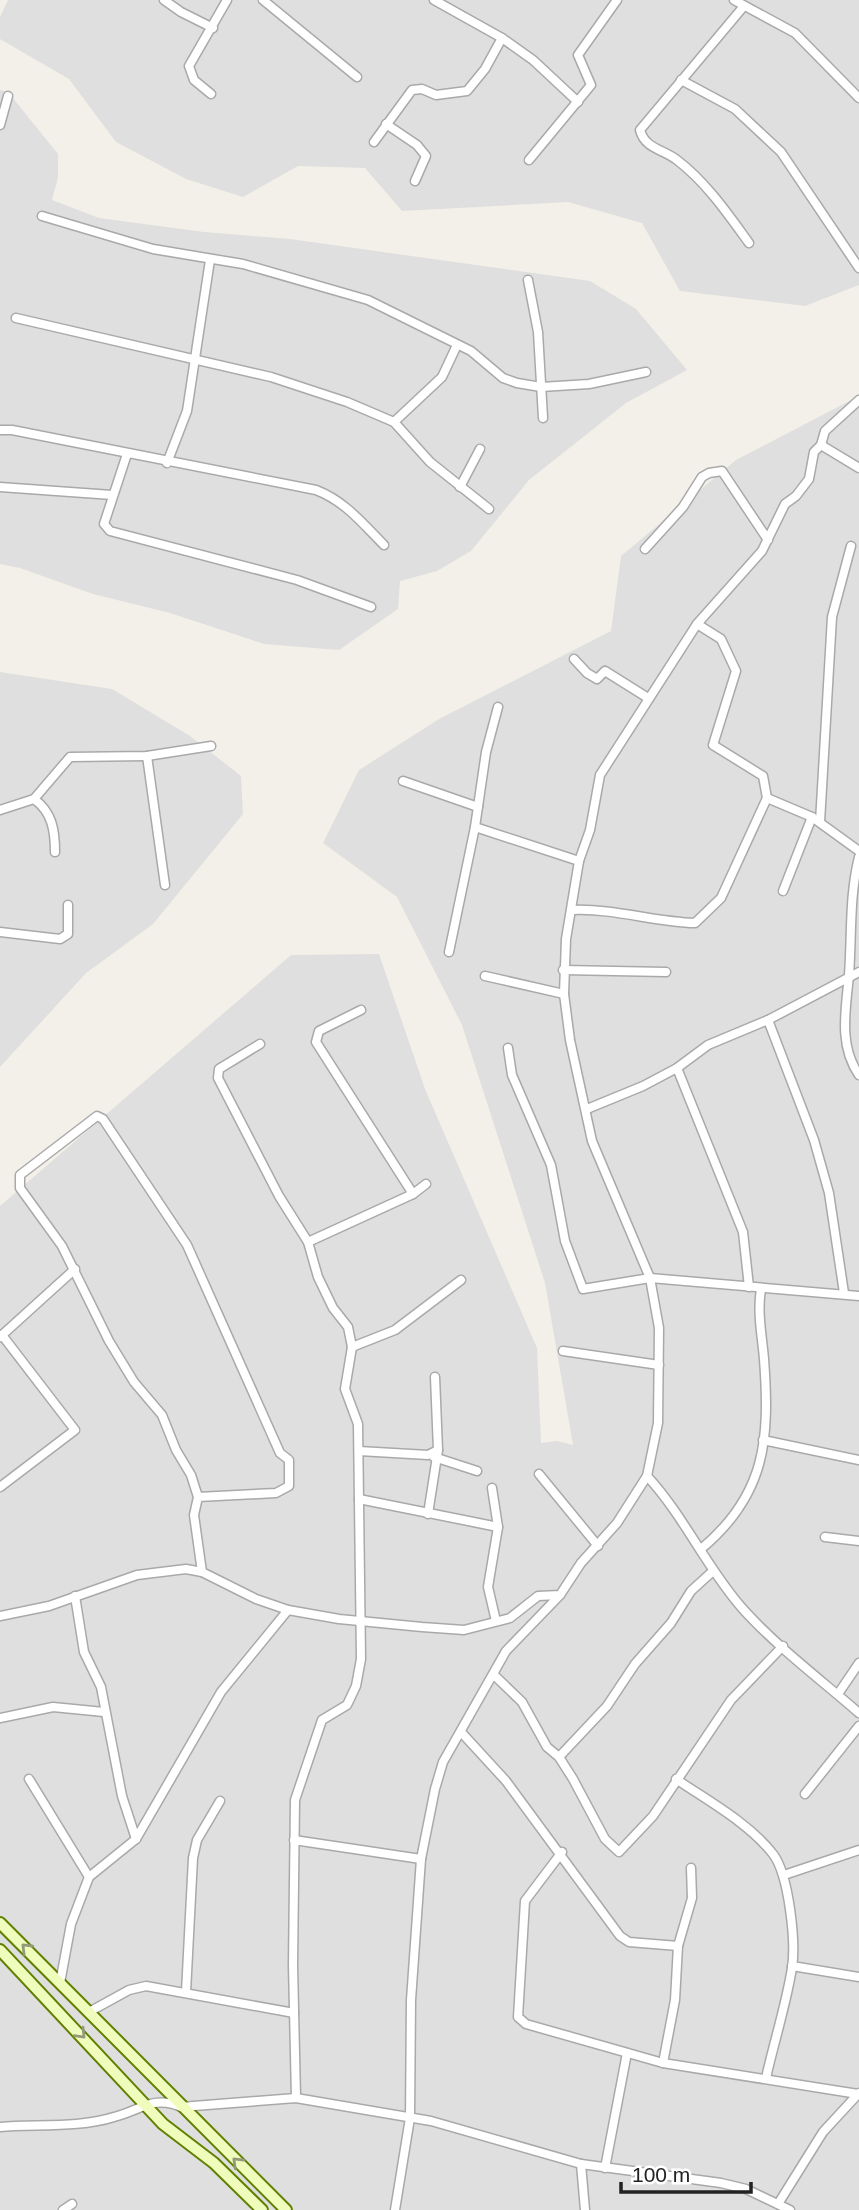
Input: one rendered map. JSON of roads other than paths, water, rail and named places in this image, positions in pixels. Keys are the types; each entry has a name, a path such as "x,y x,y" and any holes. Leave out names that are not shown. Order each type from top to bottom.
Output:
{"street":[{"path":"164,0 212,28"},
{"path":"211,94 194,80 189,66 227,0"},
{"path":"263,0 357,77"},
{"path":"434,0 502,38 533,60 578,102"},
{"path":"529,160 591,85 578,55 617,0"},
{"path":"734,0 795,33 859,98"},
{"path":"744,6 640,130 642,138 675,158 699,180 749,243"},
{"path":"374,142 412,90 422,89 436,95 467,91 485,69 502,38"},
{"path":"681,80 735,110 781,152 859,268"},
{"path":"0,125 8,96"},
{"path":"386,124 418,145 426,156 415,181"},
{"path":"42,216 153,249 243,264 368,300 471,351 503,378 541,387 626,379 646,372"},
{"path":"167,463 187,411 210,260"},
{"path":"528,280 538,332 543,418"},
{"path":"16,318 312,388 394,422 430,463 489,509"},
{"path":"394,422 442,377 457,345"},
{"path":"395,2210 410,2118 411,2000 421,1858 443,1762 506,1651 559,1595 581,1563 598,1546 647,1476 658,1423 659,1328 650,1278 633,1231 609,1186 593,1141 569,1040 564,994 563,970 579,861 590,830 600,775 697,624 751,566 768,540 785,504 796,496 809,479 814,452 821,445 825,431 859,400"},
{"path":"0,430 12,430 324,493 350,510 384,545"},
{"path":"821,445 859,468"},
{"path":"460,487 481,449"},
{"path":"127,454 104,524 118,535 296,580 371,607"},
{"path":"645,549 683,506 702,477 715,471 722,471 768,540"},
{"path":"0,486 112,495"},
{"path":"783,891 816,820 832,617 851,546"},
{"path":"572,910 598,908 674,923 695,923 721,898 767,798 762,776 713,745 736,671 721,639 697,624"},
{"path":"574,659 597,679 605,671 649,698"},
{"path":"449,952 475,827 486,752 498,707"},
{"path":"0,810 34,799 70,757 147,756 211,746"},
{"path":"147,756 165,885"},
{"path":"403,781 478,807"},
{"path":"767,798 816,820 859,851"},
{"path":"34,799 45,807 51,820 55,852"},
{"path":"475,827 579,861"},
{"path":"859,857 850,913 848,977 844,998 845,1031 851,1062 859,1075"},
{"path":"0,932 60,939 68,934 68,905"},
{"path":"563,970 666,972"},
{"path":"586,1109 677,1068 708,1045 768,1020 859,972"},
{"path":"485,976 564,994"},
{"path":"361,1010 319,1031 316,1042 413,1194"},
{"path":"768,1020 814,1140 827,1184 844,1293"},
{"path":"260,1044 219,1069 218,1079 273,1185 308,1242 318,1277 333,1308 348,1327 352,1347 345,1389 358,1424 359,1451 359,1593 363,1620 356,1686 347,1704 322,1720 295,1800 296,2098"},
{"path":"508,1048 512,1075 551,1165 565,1241 583,1289 650,1278 859,1296"},
{"path":"677,1068 743,1232 749,1287"},
{"path":"198,1497 276,1493 289,1486 289,1460 280,1454 187,1245 103,1119 97,1116 20,1175 19,1188 62,1246 121,1362 162,1415 176,1450 191,1475 198,1497 194,1515 202,1572"},
{"path":"308,1242 413,1194 426,1184"},
{"path":"0,1487 75,1430 1,1336 75,1269"},
{"path":"352,1347 395,1330 461,1280"},
{"path":"701,1549 723,1531 743,1505 762,1459 766,1401 759,1310 761,1289"},
{"path":"563,1351 659,1365"},
{"path":"428,1514 437,1454 435,1377"},
{"path":"763,1440 859,1460"},
{"path":"359,1451 437,1454 477,1471"},
{"path":"539,1474 598,1546"},
{"path":"647,1476 667,1498 713,1571 743,1608 859,1713"},
{"path":"492,1488 498,1527 488,1587 496,1621"},
{"path":"359,1499 498,1527"},
{"path":"825,1537 859,1541"},
{"path":"0,1616 23,1614 137,1575 163,1570 202,1572 256,1600 288,1610 464,1630 510,1618 538,1596 559,1595"},
{"path":"559,1757 607,1706 635,1664 671,1623 691,1591 713,1571"},
{"path":"75,1596 84,1651 101,1687 103,1712 114,1745 122,1796 136,1839"},
{"path":"60,1983 71,1924 89,1877 136,1839 221,1692 288,1610"},
{"path":"494,1675 522,1702 547,1747 559,1757 605,1839 619,1852 653,1816 731,1700 783,1646"},
{"path":"838,1694 859,1663"},
{"path":"0,1718 53,1707 103,1712"},
{"path":"806,1794 859,1726"},
{"path":"461,1732 489,1760 562,1853 620,1936 629,1942 678,1946"},
{"path":"29,1779 89,1877"},
{"path":"676,1779 773,1853 784,1875 792,1966 766,2078"},
{"path":"186,1992 192,1858 197,1840 220,1801"},
{"path":"294,1840 421,1858"},
{"path":"784,1875 859,1850"},
{"path":"562,1853 525,1901 518,2017 526,2024 663,2063 858,2093"},
{"path":"663,2063 676,2000 678,1946 692,1898 691,1868"},
{"path":"0,1923 286,2210"},
{"path":"0,1950 163,2124 214,2163 262,2210"},
{"path":"792,1966 859,1977"},
{"path":"89,2012 129,1990 146,1986 294,2013"},
{"path":"605,2168 627,2053"},
{"path":"778,2204 823,2132 858,2093"},
{"path":"0,2127 111,2118 156,2101 166,2101 181,2107 296,2098 444,2124 581,2164 721,2183 790,2210"},
{"path":"581,2164 585,2210"},
{"path":"63,2210 72,2204"}]}
